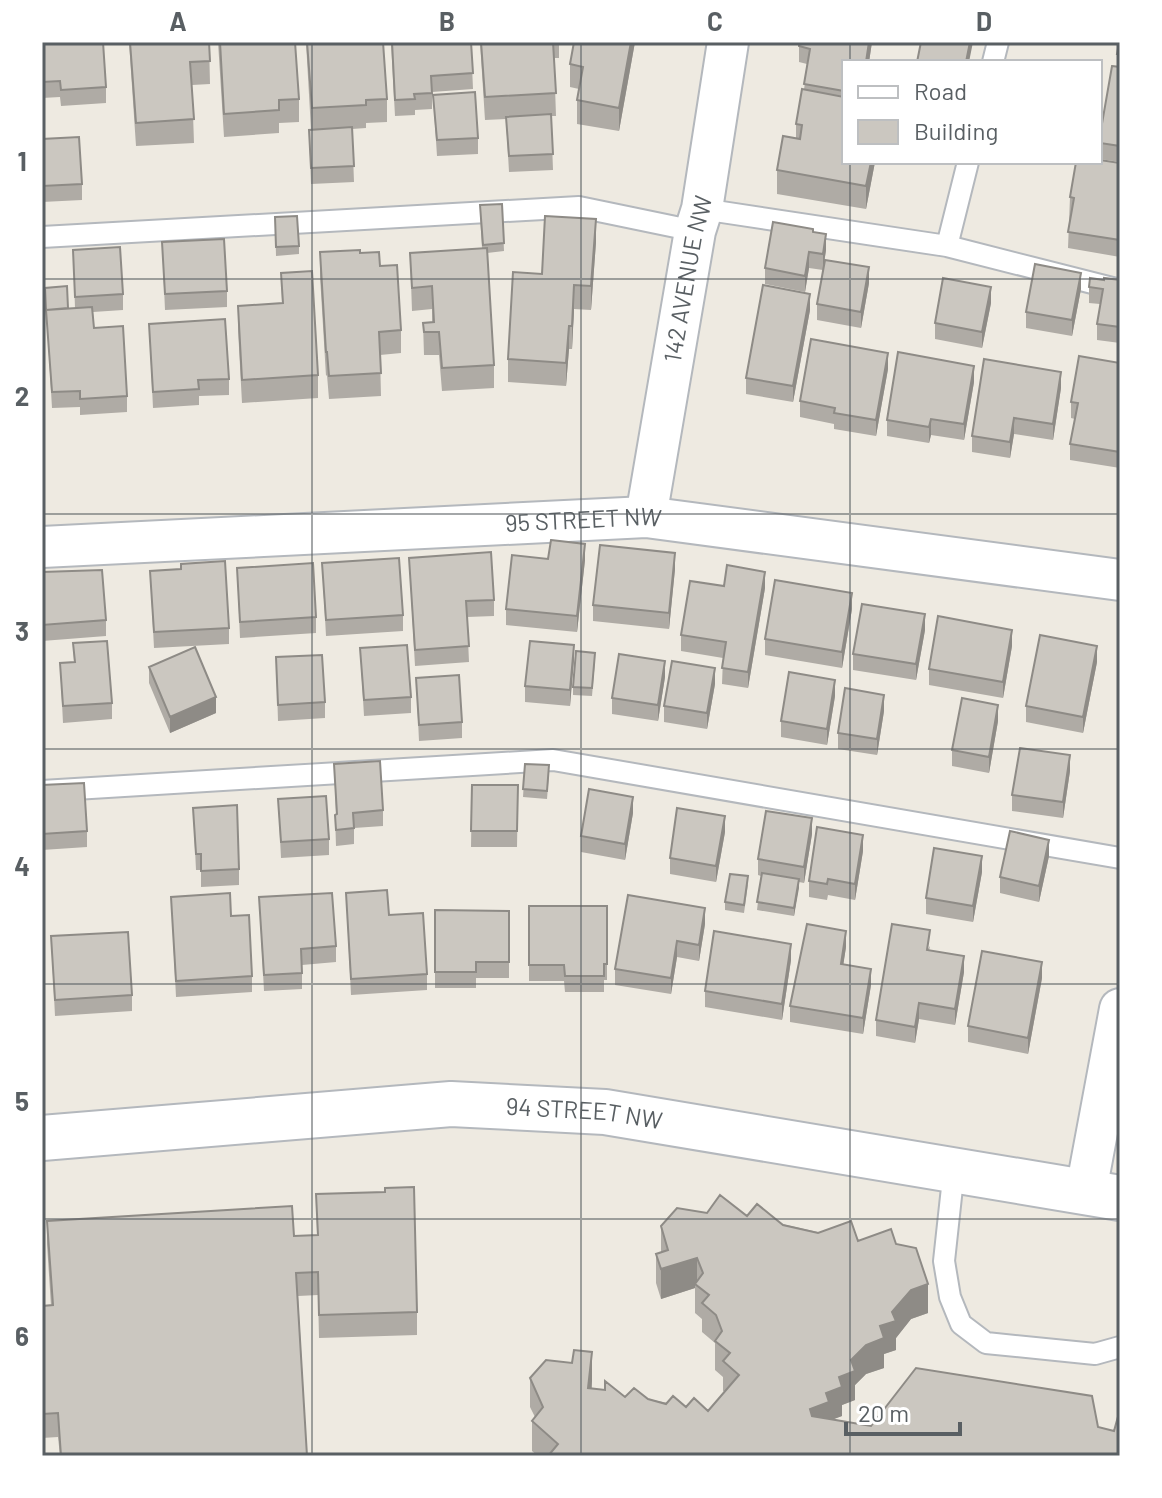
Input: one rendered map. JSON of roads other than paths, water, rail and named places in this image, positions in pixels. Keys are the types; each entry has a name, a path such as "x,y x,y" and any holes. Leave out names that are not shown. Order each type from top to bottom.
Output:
{"street":[{"name":"142 AVENUE NW","path":"646,517 728,42"},
{"name":"95 STREET NW","path":"42,547 646,517 1120,580"},
{"path":"1103,1194 1120,1009"},
{"name":"94 STREET NW","path":"42,1138 451,1104 605,1112 1103,1194"}],"lane":[{"path":"947,246 968,164"},
{"path":"42,237 579,207 947,246 1120,290"},
{"path":"42,791 553,760 1120,858"},
{"path":"954,1169 944,1261 950,1297 961,1324 986,1343 1095,1354 1120,1347"}]}
